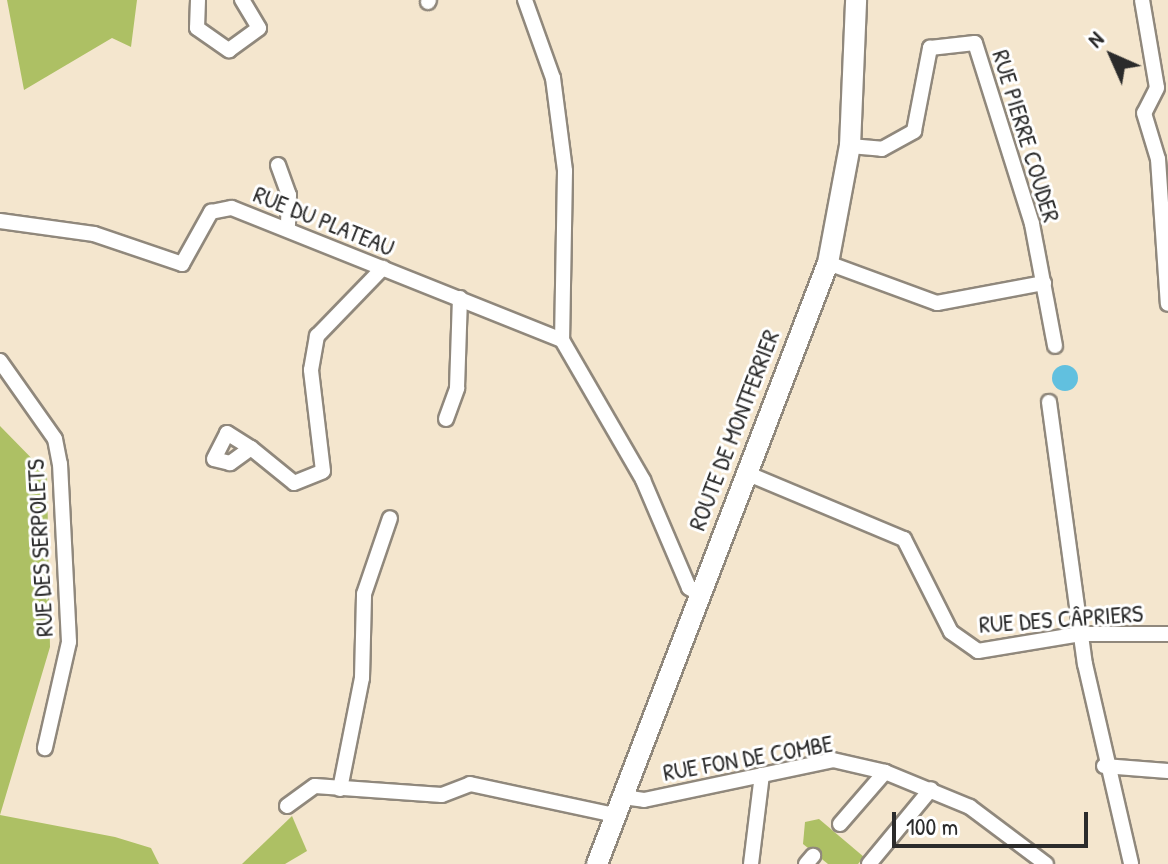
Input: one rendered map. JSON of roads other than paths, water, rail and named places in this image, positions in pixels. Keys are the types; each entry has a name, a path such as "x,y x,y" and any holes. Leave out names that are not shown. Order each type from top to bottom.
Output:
{"street":[{"path":"198,0 197,28 229,50 259,28 242,0"},
{"path":"525,0 553,78 565,171 562,340 643,480 689,588 698,593"},
{"name":"ROUTE DE MONTFERRIER","path":"597,864 698,593 828,263 850,146 856,0"},
{"path":"1142,0 1157,88 1144,113 1158,159 1168,304"},
{"name":"RUE PIERRE COUDER","path":"850,146 882,149 914,131 930,48 971,40 1006,136 1044,283 1055,346"},
{"path":"278,165 289,195 288,229"},
{"name":"RUE DU PLATEAU","path":"0,221 94,234 182,264 203,222 220,208 288,229 562,340"},
{"path":"828,263 937,303 1044,283"},
{"path":"251,448 294,483 323,471 311,370 317,336 383,268"},
{"path":"446,419 457,388 460,298"},
{"name":"RUE DES SERPOLETS","path":"0,361 55,439 60,464 69,642 45,748"},
{"path":"1049,402 1081,634 1104,766 1131,864"},
{"name":"RUE DES CÂPRIERS","path":"746,473 904,539 965,645 978,651 1081,634 1168,634"},
{"path":"340,789 362,678 364,594 390,518"},
{"name":"RUE FON DE COMBE","path":"287,806 315,786 442,795 470,784 619,806 833,760 885,772 970,807 1046,864"},
{"path":"1104,766 1168,771"},
{"path":"840,824 885,772"},
{"path":"751,864 755,808 762,775"},
{"path":"741,780 755,808"},
{"path":"869,864 931,789"}],"water":[{"path":"1065,365 1074,369 1078,378 1074,387 1065,391 1056,387 1052,378 1056,369"}]}
